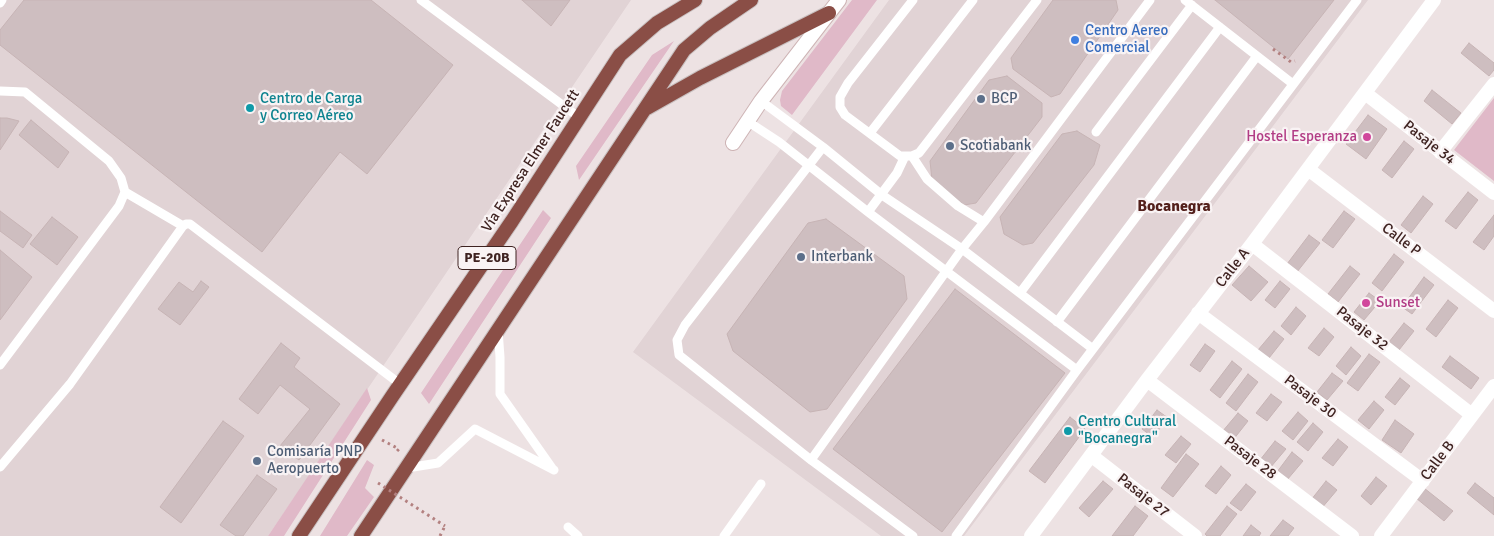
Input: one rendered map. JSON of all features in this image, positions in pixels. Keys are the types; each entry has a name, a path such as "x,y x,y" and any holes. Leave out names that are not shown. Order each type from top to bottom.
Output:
{"highway":[{"name":"Vía Expresa Elmer Faucett","path":"299,536 512,221 620,55 651,28 695,0"},
{"name":"PE-20B","path":"361,536 684,50 710,28 751,0"},
{"path":"644,110 700,78 828,13"}],"street":[{"path":"733,143 761,101 839,0"},
{"name":"Calle A","path":"1040,533 1092,456 1147,380 1252,244 1434,0"},
{"path":"1440,152 1494,84"},
{"name":"Pasaje 34","path":"1365,92 1494,193"},
{"name":"Calle P","path":"1308,169 1494,311"},
{"name":"Pasaje 32","path":"1252,244 1472,415"},
{"name":"Pasaje 30","path":"1198,313 1423,481"},
{"name":"Pasaje 28","path":"1147,380 1352,536"},
{"name":"Calle B","path":"1381,536 1494,386"},
{"name":"Pasaje 27","path":"1092,456 1194,536"}],"lane":[{"path":"421,0 580,118"},
{"path":"913,0 848,83 840,96 840,107 845,115 900,156 919,153 1037,0"},
{"path":"870,133 973,0"},
{"path":"811,460 946,270 1150,0"},
{"path":"956,536 1077,370 1357,0"},
{"path":"1096,132 1188,3 1293,84"},
{"path":"1020,294 1220,27"},
{"path":"1057,322 1257,56"},
{"path":"0,91 25,92 33,98 109,161 120,178 124,192 119,206 0,365"},
{"path":"761,101 824,147 882,195 962,250 1093,349"},
{"path":"747,121 779,142 868,212 1077,370"},
{"path":"824,147 685,325 677,340 679,354 811,460 913,536"},
{"path":"868,212 909,156"},
{"path":"909,156 927,178 958,206 984,222"},
{"path":"124,192 183,226"},
{"path":"0,467 70,384 183,226 190,224 400,384"},
{"path":"407,468 438,462 475,429 554,470 500,394 498,329"},
{"path":"724,536 761,484"},
{"path":"568,527 578,536"}],"path":[{"path":"368,433 398,449 394,458"},
{"path":"378,482 445,526 440,536"}],"shaded area":[{"path":"0,0 631,0 268,536 0,536"},
{"path":"852,0 877,0 792,115 781,106 782,91"},
{"path":"889,0 1368,0 964,536 881,536 633,352"},
{"path":"674,41 579,180 576,166 652,55"},
{"path":"1494,98 1494,181 1454,150"},
{"path":"543,210 551,218 429,404 421,393"},
{"path":"367,388 371,400 284,536 268,536"},
{"path":"367,460 374,465 365,488 374,497 347,536 320,536"}],"building":[{"name":"Centro de Carga y Correo Aéreo","path":"24,0 371,0 453,65 367,174 340,152 262,252 0,45 0,30"},
{"path":"522,0 570,0 551,26"},
{"path":"1053,0 1116,0 1118,10 1060,94 1051,97 1013,69 1011,58"},
{"path":"1215,0 1334,0 1288,59"},
{"path":"1469,43 1494,63 1494,70 1489,76 1461,53"},
{"path":"1007,76 1042,103 1042,117 976,203 964,205 932,180 930,161 989,80"},
{"path":"1432,90 1461,113 1452,124 1424,101"},
{"name":"Hostel Esperanza","path":"1368,115 1387,129 1366,159 1346,144"},
{"path":"0,118 19,121 0,150"},
{"path":"31,120 69,152 58,168 19,135"},
{"path":"1077,131 1100,145 1094,165 1033,243 1023,245 1004,234 1000,217 1062,134"},
{"path":"1404,141 1414,149 1392,178 1382,170"},
{"path":"1468,192 1478,200 1456,229 1445,221"},
{"path":"1423,196 1433,204 1411,233 1401,225"},
{"path":"0,211 32,235 23,248 0,231"},
{"path":"1344,211 1355,219 1333,248 1322,240"},
{"path":"1494,215 1494,236 1484,250 1473,242"},
{"path":"52,217 78,237 57,265 30,244"},
{"path":"826,219 904,276 907,299 827,409 810,412 733,351 727,334 808,223"},
{"path":"1309,235 1320,243 1297,272 1287,264"},
{"path":"0,250 32,277 0,320"},
{"path":"1394,254 1404,262 1382,291 1372,283"},
{"path":"1249,266 1268,282 1251,301 1232,285"},
{"path":"1350,266 1360,274 1338,302 1328,294"},
{"path":"1424,277 1434,285 1412,314 1402,307"},
{"path":"201,281 209,287 180,325 158,309 179,282 193,292"},
{"path":"1280,281 1290,289 1275,308 1265,300"},
{"path":"955,289 1065,373 942,532 833,449"},
{"path":"1369,293 1380,301 1364,320 1354,312"},
{"path":"1448,300 1458,308 1436,337 1426,329"},
{"path":"1296,307 1306,316 1291,335 1281,326"},
{"path":"1404,323 1414,331 1399,350 1389,342"},
{"path":"1324,328 1334,337 1319,356 1308,348"},
{"path":"1274,331 1284,339 1269,358 1258,350"},
{"path":"281,343 300,358 294,367 340,404 299,460 280,446 310,409 280,385 258,414 239,399"},
{"path":"1205,344 1215,351 1200,372 1190,365"},
{"path":"1351,347 1361,356 1346,375 1336,366"},
{"path":"1369,354 1380,362 1358,391 1347,383"},
{"path":"1450,356 1479,378 1471,389 1442,367"},
{"path":"1232,361 1242,369 1220,398 1210,390"},
{"path":"1332,373 1343,381 1327,400 1317,392"},
{"path":"1248,374 1258,382 1236,411 1226,403"},
{"path":"1400,378 1410,386 1395,405 1385,397"},
{"path":"1271,394 1282,402 1267,421 1256,413"},
{"path":"1374,401 1384,410 1369,429 1358,420"},
{"path":"1157,410 1168,418 1153,437 1142,429"},
{"path":"1298,412 1308,421 1293,440 1282,431"},
{"path":"1238,413 1248,421 1233,440 1222,432"},
{"path":"1070,417 1085,429 1045,483 1029,471"},
{"path":"1395,420 1414,434 1401,453 1382,440"},
{"path":"223,421 244,436 181,523 160,507"},
{"path":"1313,423 1323,432 1308,451 1297,442"},
{"path":"1181,436 1191,444 1176,463 1165,455"},
{"path":"1338,439 1348,447 1333,466 1322,458"},
{"path":"1275,441 1286,449 1270,468 1260,460"},
{"path":"1292,452 1303,461 1287,480 1277,472"},
{"path":"1186,454 1199,464 1173,497 1161,488"},
{"path":"1221,466 1231,475 1216,494 1205,486"},
{"path":"257,475 277,489 243,536 236,536 220,525"},
{"path":"1376,477 1387,486 1371,505 1361,496"},
{"path":"1103,481 1113,489 1089,517 1079,508"},
{"path":"1326,481 1337,490 1321,509 1311,500"},
{"path":"1475,483 1494,498 1494,515 1467,493"},
{"path":"1246,484 1256,492 1241,511 1230,503"},
{"path":"1424,488 1453,511 1444,521 1416,498"},
{"path":"1135,506 1148,516 1133,536 1112,536"},
{"path":"1227,506 1237,514 1220,536 1207,536 1205,534"},
{"path":"1283,520 1294,528 1288,536 1270,536"},
{"path":"1251,525 1261,533 1259,536 1243,536"}],"place":[{"name":"Centro Aereo Comercial","path":"1075,40"},
{"name":"BCP","path":"981,99"},
{"name":"Centro de Carga y Correo Aéreo","path":"250,108"},
{"name":"Hostel Esperanza","path":"1367,137"},
{"name":"Scotiabank","path":"950,146"},
{"name":"Interbank","path":"801,257"},
{"name":"Sunset","path":"1366,303"},
{"name":"Centro Cultural \"Bocanegra\"","path":"1068,431"},
{"name":"Comisaría PNP Aeropuerto","path":"257,461"}],"district":[{"name":"Bocanegra","path":"1174,207"}]}
